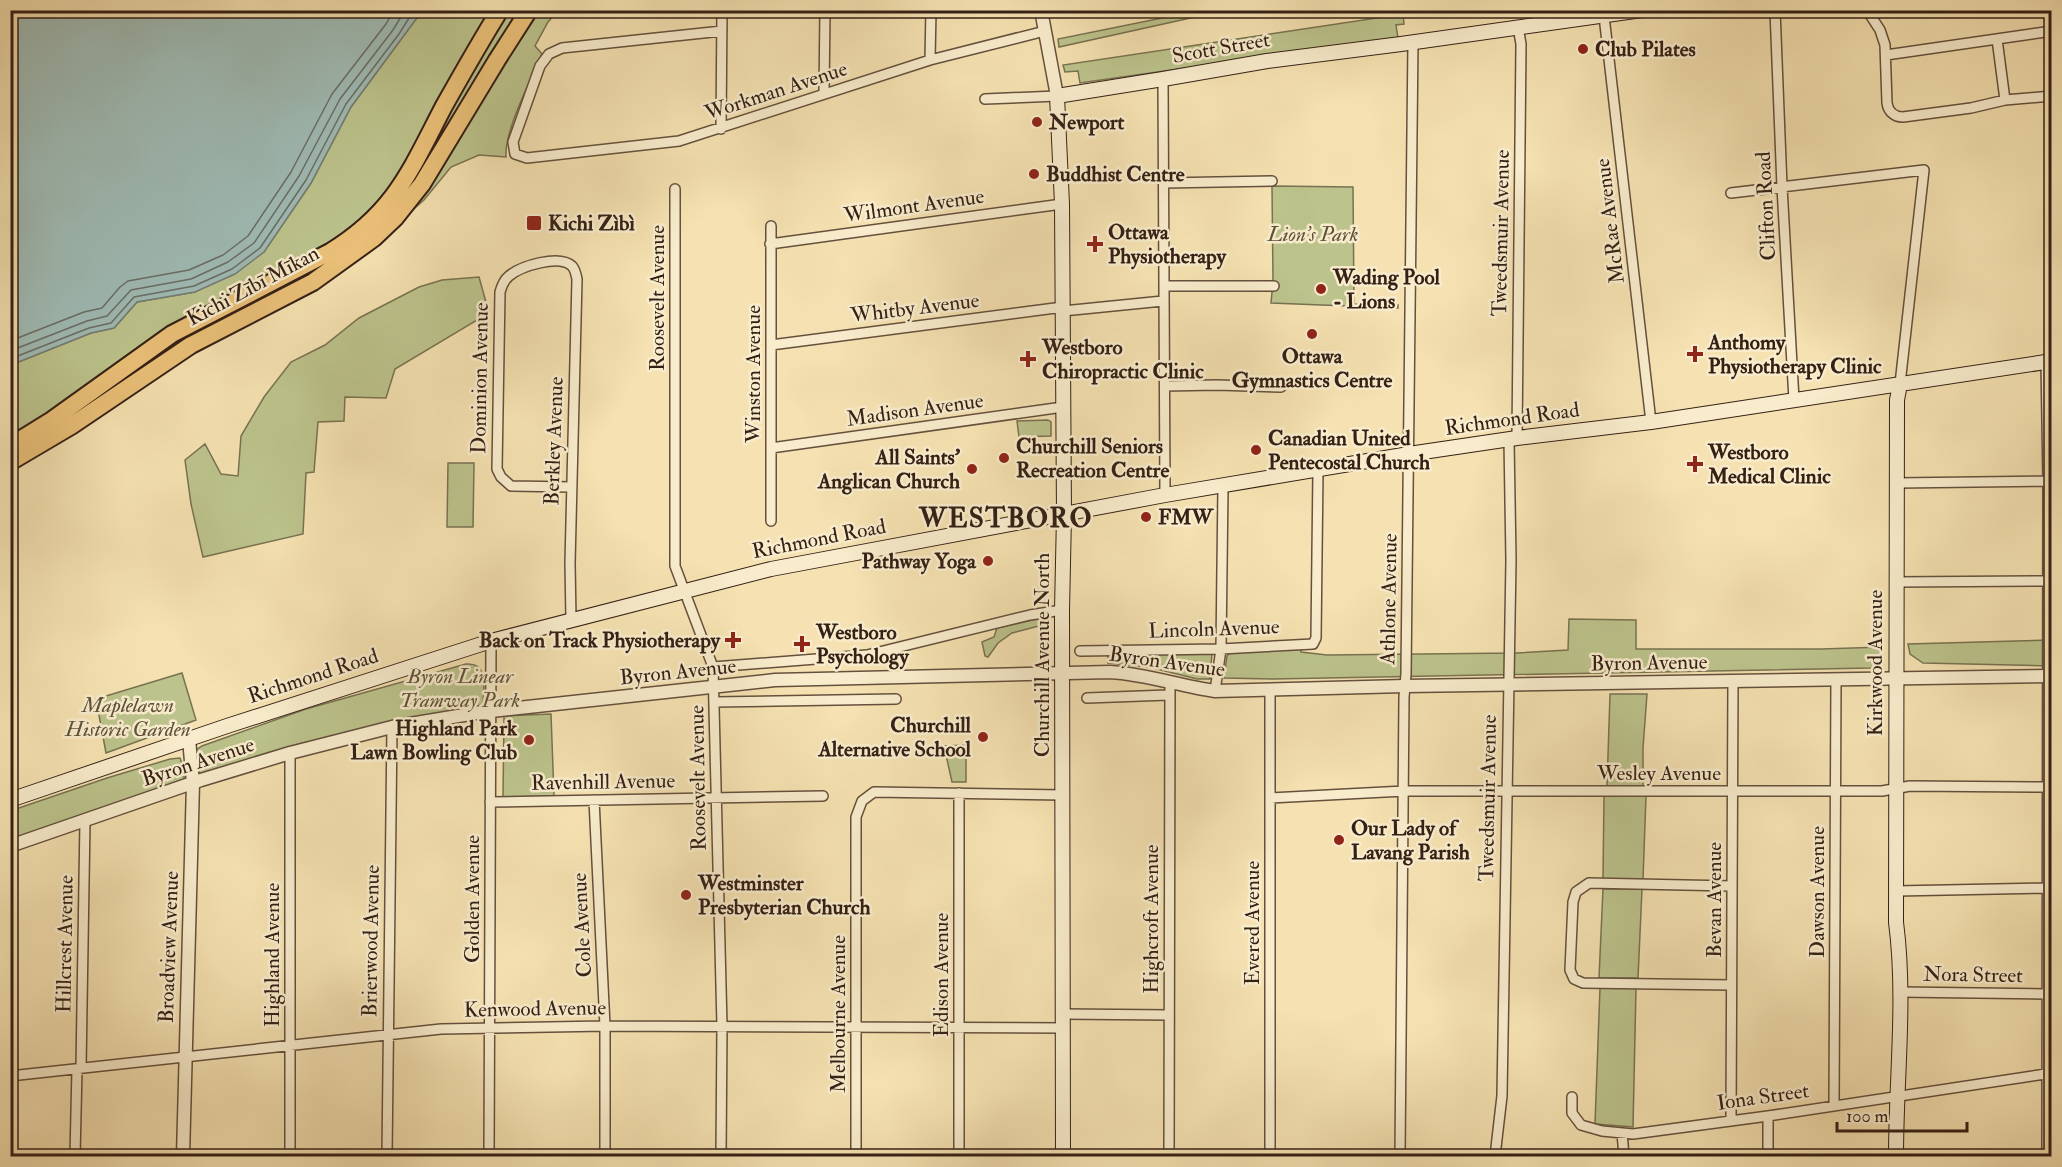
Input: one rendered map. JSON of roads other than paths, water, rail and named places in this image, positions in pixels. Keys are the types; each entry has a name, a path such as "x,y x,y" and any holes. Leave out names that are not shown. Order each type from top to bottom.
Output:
{"highway":[{"name":"Kichi Zībī Mīkan","path":"10,446 52,420 172,334 330,252 370,223 389,204 405,179 500,10"},
{"name":"Kichi Zībī Mīkan","path":"10,462 71,426 190,345 313,282 374,238 395,218 422,184 529,10"}],"main road":[{"name":"Scott Street","path":"1057,96 1163,80 1267,60 1642,10"},
{"name":"Churchill Avenue North","path":"1057,96 1062,204 1063,309 1063,1156"},
{"name":"Richmond Road","path":"10,801 189,739 491,641 818,560 1165,495 1409,454 1651,422 2049,361"},
{"name":"Kirkwood Avenue","path":"1896,1156 1900,992 1896,891 1896,582 1897,400 1900,384"}],"street":[{"path":"721,129 722,10"},
{"path":"824,94 825,10"},
{"path":"930,60 931,10"},
{"name":"Churchill Avenue North","path":"1041,10 1057,96"},
{"name":"Clifton Road","path":"1775,10 1794,400"},
{"path":"1867,10 1883,36 1886,55 1887,103 1890,111 1896,116 1903,117 1971,108 2006,100 2052,96"},
{"name":"McRae Avenue","path":"1605,16 1651,422"},
{"name":"Tweedsmuir Avenue","path":"1495,1156 1502,1096 1511,474 1521,44 1518,27"},
{"name":"Workman Avenue","path":"722,31 562,48 549,54 540,66 522,115 513,142 515,154 527,158 667,142 721,129 930,60 1045,31"},
{"path":"1886,55 2052,31"},
{"path":"1997,39 2006,100"},
{"name":"Athlone Avenue","path":"1400,1156 1413,42"},
{"path":"1163,80 1165,495"},
{"name":"Scott Street","path":"984,99 1057,96"},
{"name":"Kirkwood Avenue","path":"1782,187 1924,170 1900,384"},
{"path":"1164,183 1272,181"},
{"path":"1731,193 1782,187"},
{"name":"Roosevelt Avenue","path":"675,189 675,566 713,667 715,688 722,1026 721,1156"},
{"name":"Wilmont Avenue","path":"770,244 1062,204"},
{"name":"Winston Avenue","path":"771,226 771,521"},
{"name":"Dominion Avenue","path":"571,265 566,262 550,261 510,275 503,283 500,292 497,469 501,477 511,486 571,487"},
{"name":"Berkley Avenue","path":"571,265 575,271 577,290 571,487 571,620"},
{"path":"1164,286 1274,286"},
{"name":"Whitby Avenue","path":"771,345 1063,309 1163,301"},
{"path":"2047,1156 2049,676 2046,581 2049,361"},
{"path":"1165,386 1281,387"},
{"name":"Madison Avenue","path":"771,448 1063,407"},
{"name":"Lincoln Avenue","path":"1080,651 1221,649 1313,644 1316,638 1318,471"},
{"path":"1897,483 2048,481"},
{"path":"1215,691 1221,649 1223,487"},
{"path":"1896,582 2046,581"},
{"path":"713,667 867,655 1030,615 1062,610"},
{"name":"Golden Avenue","path":"489,1156 491,641"},
{"name":"Byron Avenue","path":"10,846 193,783 290,753 392,726 490,711 790,679 1062,673 1134,674 1215,691 2049,676"},
{"name":"Dawson Avenue","path":"1834,1106 1836,679"},
{"name":"Bevan Avenue","path":"1731,1120 1733,681"},
{"name":"Highcroft Avenue","path":"1169,1156 1168,695 1170,682"},
{"name":"Evered Avenue","path":"1270,690 1270,1156"},
{"path":"1087,698 1168,695"},
{"path":"715,702 896,699"},
{"name":"Brierwood Avenue","path":"387,1156 392,726"},
{"name":"Broadview Avenue","path":"183,1156 193,783 189,739"},
{"name":"Highland Avenue","path":"290,753 290,1156"},
{"name":"Wesley Avenue","path":"1270,798 1404,791 1882,791 1910,786 2047,787"},
{"name":"Melbourne Avenue","path":"856,1156 856,817 862,801 874,792 959,793"},
{"path":"959,793 1062,795"},
{"name":"Edison Avenue","path":"959,793 959,1156"},
{"name":"Ravenhill Avenue","path":"490,802 823,796"},
{"name":"Cole Avenue","path":"594,800 605,1026 605,1156"},
{"name":"Hillcrest Avenue","path":"75,1156 85,820"},
{"path":"1731,985 1583,983 1574,979 1570,970 1572,902 1576,892 1589,884 1732,886"},
{"path":"1896,891 2047,888"},
{"name":"Nora Street","path":"1900,992 2046,994"},
{"name":"Kenwood Avenue","path":"10,1076 388,1034 489,1027 959,1027 1168,1015"},
{"name":"Iona Street","path":"1572,1097 1572,1113 1581,1125 1602,1131 1633,1134 2049,1074"},
{"path":"1768,1116 1768,1156"},
{"path":"1622,1133 1624,1156"}],"water":[{"path":"11,10 422,11 351,107 311,183 264,252 235,274 195,292 137,302 114,328 91,333 11,365"}],"place":[{"name":"Club Pilates","path":"1583,49"},
{"name":"Newport","path":"1037,122"},
{"name":"Buddhist Centre","path":"1034,174"},
{"name":"Kichi Zìbì","path":"534,223"},
{"name":"Ottawa Physiotherapy","path":"1095,244"},
{"name":"Wading Pool - Lions","path":"1321,289"},
{"name":"Ottawa Gymnastics Centre","path":"1312,334"},
{"name":"Anthomy Physiotherapy Clinic","path":"1695,354"},
{"name":"Westboro Chiropractic Clinic","path":"1028,359"},
{"name":"Canadian United Pentecostal Church","path":"1256,450"},
{"name":"Churchill Seniors Recreation Centre","path":"1004,458"},
{"name":"Westboro Medical Clinic","path":"1695,464"},
{"name":"All Saints' Anglican Church","path":"972,469"},
{"name":"FMW","path":"1146,517"},
{"name":"Pathway Yoga","path":"988,561"},
{"name":"Back on Track Physiotherapy","path":"733,640"},
{"name":"Westboro Psychology","path":"802,644"},
{"name":"Churchill Alternative School","path":"983,737"},
{"name":"Highland Park Lawn Bowling Club","path":"529,740"},
{"name":"Our Lady of Lavang Parish","path":"1339,840"},
{"name":"Westminster Presbyterian Church","path":"686,895"}],"district":[{"name":"WESTBORO","path":"1006,518"}],"park label":[{"name":"Lion's Park","path":"1313,234"},
{"name":"Byron Linear Tramway Park","path":"460,688"},
{"name":"Maplelawn Historic Garden","path":"128,717"}]}
